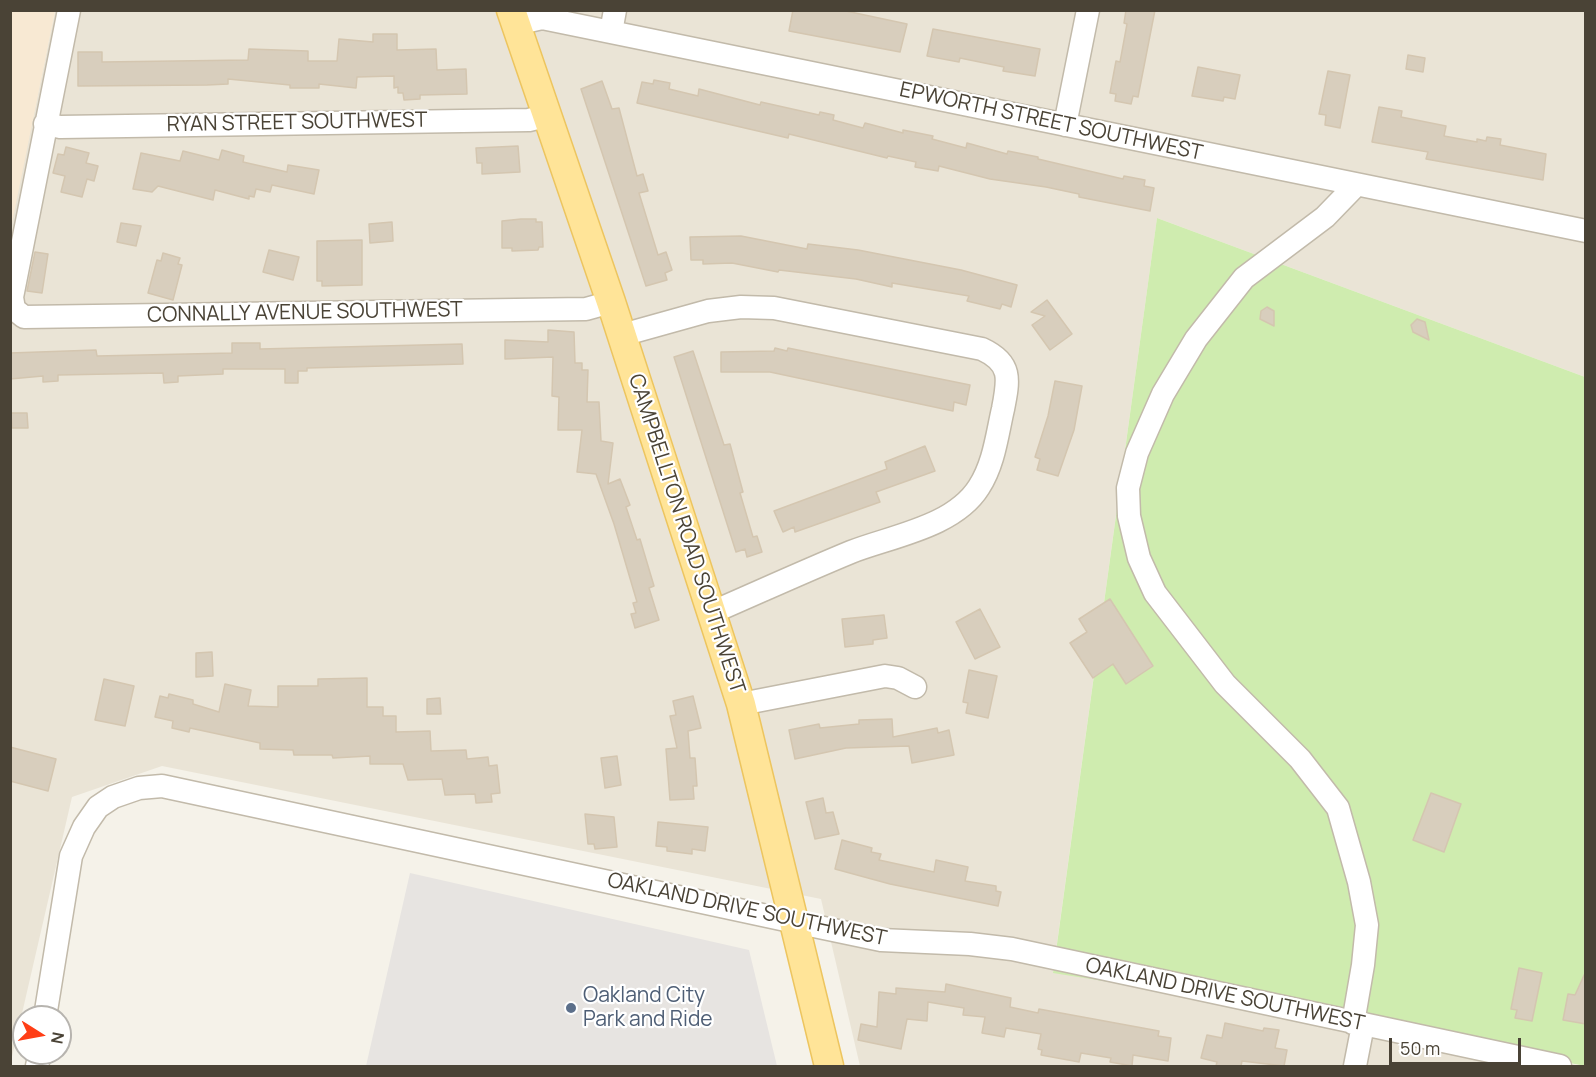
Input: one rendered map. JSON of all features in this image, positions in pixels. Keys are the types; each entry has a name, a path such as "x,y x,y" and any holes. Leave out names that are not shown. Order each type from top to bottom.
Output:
{"main road":[{"name":"CAMPBELLTON ROAD SOUTHWEST","path":"513,17 549,115 713,612 741,704 830,1066"}],"street":[{"path":"12,297 69,10"},
{"path":"1065,125 1088,10"},
{"name":"EPWORTH STREET SOUTHWEST","path":"513,17 613,21 1065,125 1586,231"},
{"name":"RYAN STREET SOUTHWEST","path":"45,124 60,127 529,120 549,115"},
{"path":"1355,1066 1367,925 1359,882 1338,808 1300,759 1225,684 1155,592 1139,558 1129,516 1128,488 1137,453 1163,394 1196,339 1244,278 1325,217 1356,184"},
{"name":"CONNALLY AVENUE SOUTHWEST","path":"12,297 14,309 24,317 586,309 611,302"},
{"path":"622,335 708,311 741,307 774,308 982,349 997,356 1006,369 1007,388 990,465 979,488 963,506 940,520 853,552 713,612"},
{"path":"741,704 885,676 898,678 915,687"},
{"name":"OAKLAND DRIVE SOUTHWEST","path":"47,1005 71,856 84,826 98,807 113,797 139,788 162,786 880,940 970,944 1011,949 1560,1066"}],"shaded area":[{"path":"10,11 55,11 11,228"},
{"path":"55,11 1585,11 1585,377 1157,218 1053,972 1374,1024 1582,1066 860,1066 821,899 162,766 72,797 24,1005 12,1005 11,1061 10,228"},
{"name":"Oakland City Park and Ride","path":"410,873 749,950 777,1066 366,1066"}],"green space":[{"path":"1157,218 1585,377 1585,1066 1374,1024 1053,973"}],"building":[{"path":"793,10 846,11 907,24 900,52 789,31"},
{"path":"1126,10 1155,10 1138,97 1133,96 1131,104 1115,101 1116,94 1110,93 1116,61 1120,62 1127,24 1124,23"},
{"path":"933,29 1040,49 1035,76 1003,71 1004,67 960,58 959,62 927,56"},
{"path":"373,34 397,34 397,50 436,49 437,70 466,69 467,94 420,95 420,99 404,100 403,93 398,93 398,87 394,88 394,76 357,77 356,88 319,84 319,88 290,88 290,85 228,79 228,84 207,85 78,86 78,52 102,52 102,62 248,60 249,49 308,51 308,61 337,61 339,39 373,42"},
{"path":"1408,55 1425,58 1423,72 1406,69"},
{"path":"1198,67 1240,75 1235,99 1224,97 1223,101 1192,96"},
{"path":"1328,71 1350,75 1340,128 1325,125 1326,115 1319,114"},
{"path":"654,80 670,83 669,89 698,96 699,89 760,105 761,102 819,115 820,112 834,115 833,120 863,128 865,123 903,133 903,130 933,136 932,139 966,148 967,143 1007,154 1008,151 1038,157 1038,159 1123,179 1124,176 1145,180 1144,186 1154,188 1150,211 1079,197 1079,194 1046,187 990,179 939,166 938,171 915,167 916,162 888,156 887,158 789,134 788,138 637,103 642,82 653,84"},
{"path":"602,81 612,109 619,108 637,176 643,174 648,191 639,193 658,255 666,252 672,270 665,273 667,280 646,286 581,89"},
{"path":"1379,107 1402,111 1401,117 1446,126 1444,136 1477,142 1477,139 1486,141 1487,137 1501,139 1500,145 1546,154 1543,180 1426,159 1428,152 1372,142"},
{"path":"518,146 520,172 482,174 482,163 477,163 476,148"},
{"path":"66,147 89,153 86,163 98,166 94,181 87,179 82,197 61,192 65,176 53,173 58,154 64,155"},
{"path":"222,150 244,156 243,162 287,172 288,165 319,170 314,194 272,185 270,192 256,189 254,197 249,196 249,199 215,190 213,200 158,186 152,192 133,189 141,153 180,161 183,151 219,160"},
{"path":"536,219 536,222 542,222 543,247 539,247 538,250 512,251 512,248 502,248 502,221"},
{"path":"392,222 393,241 370,243 369,224"},
{"path":"121,223 141,226 136,246 117,242"},
{"path":"741,236 807,249 808,244 858,250 961,270 1017,285 1011,307 1002,304 1000,309 967,301 969,296 892,283 892,287 856,279 779,270 778,272 732,263 703,264 703,260 691,260 690,237"},
{"path":"362,240 362,285 322,286 322,281 317,281 317,241"},
{"path":"269,250 299,257 293,280 263,272"},
{"path":"35,252 48,254 42,293 27,291"},
{"path":"163,253 180,258 178,264 182,265 173,300 148,293 157,260 161,261"},
{"path":"1047,300 1072,334 1050,350 1032,325 1045,316 1031,312"},
{"path":"1267,307 1274,311 1274,326 1260,319 1261,311"},
{"path":"1417,319 1425,322 1429,340 1413,332 1411,325"},
{"path":"548,330 574,332 575,363 582,363 582,370 588,370 587,402 599,402 601,441 613,443 608,484 620,479 630,505 626,507 637,540 640,539 654,586 649,588 659,620 635,628 631,614 636,613 633,603 637,602 614,524 596,474 577,472 582,430 558,430 559,397 552,396 553,357 505,359 505,340 548,342"},
{"path":"232,343 260,343 260,349 462,344 463,364 307,368 307,371 298,371 298,383 285,383 285,369 223,369 223,374 178,376 178,382 164,383 163,373 58,375 58,381 43,382 43,376 10,379 10,353 96,350 97,356 232,353"},
{"path":"775,348 787,351 788,348 970,385 966,405 954,402 953,411 770,372 721,372 721,352 774,351"},
{"path":"693,351 724,445 730,444 743,492 740,493 753,537 757,536 762,552 747,557 745,549 736,552 674,357"},
{"path":"1055,381 1082,386 1074,430 1058,476 1037,470 1040,459 1035,457 1048,416"},
{"path":"11,413 27,413 28,428 12,428"},
{"path":"925,446 935,471 876,492 880,502 795,532 794,527 783,532 774,511 887,469 885,462"},
{"path":"1110,599 1153,666 1126,684 1113,664 1093,678 1070,643 1087,632 1079,619"},
{"path":"980,609 1000,647 975,659 956,622"},
{"path":"884,615 887,638 873,640 873,644 845,647 842,619"},
{"path":"212,652 213,676 196,677 196,653"},
{"path":"969,670 997,676 988,718 966,713 968,703 963,702"},
{"path":"367,678 367,707 383,707 383,716 396,716 396,732 430,731 431,751 466,750 467,759 488,757 489,766 497,765 500,793 491,794 492,802 476,803 475,794 445,795 442,779 408,780 403,764 370,764 370,756 333,758 332,755 294,755 293,750 260,749 260,743 190,728 189,732 172,728 173,721 155,717 160,696 168,698 169,694 193,700 193,704 219,712 225,684 251,690 248,706 278,707 278,686 318,686 318,679"},
{"path":"104,679 134,686 125,726 95,720"},
{"path":"693,696 701,728 688,731 690,758 695,758 697,786 693,786 694,799 670,800 666,749 677,748 670,716 676,715 673,701"},
{"path":"440,698 441,714 427,714 427,699"},
{"path":"892,719 893,737 937,728 938,733 949,730 954,755 912,763 909,746 846,748 795,759 789,730 819,724 820,728 859,724 859,720"},
{"path":"10,747 56,759 48,791 10,781"},
{"path":"617,756 621,785 605,788 601,758"},
{"path":"1431,793 1461,804 1444,852 1413,840"},
{"path":"823,798 826,813 833,812 839,834 815,839 806,802"},
{"path":"585,814 614,817 617,847 595,849 594,844 588,844"},
{"path":"658,822 708,827 705,851 692,849 692,854 667,851 667,847 656,846"},
{"path":"842,840 872,848 871,852 881,854 879,860 934,872 936,860 968,867 965,881 996,886 996,891 1001,892 998,906 890,884 835,869"},
{"path":"1519,968 1542,973 1532,1021 1515,1018 1517,1010 1511,1009"},
{"path":"1586,971 1586,1024 1563,1020 1568,994 1575,995"},
{"path":"946,984 1011,998 1010,1007 1038,1013 1039,1009 1159,1031 1158,1036 1171,1038 1168,1061 1133,1055 1132,1066 1110,1062 1111,1058 1081,1053 1079,1062 1041,1055 1042,1050 1038,1049 1041,1034 1006,1028 1004,1037 982,1033 985,1017 963,1015 964,1008 928,1002 927,1021 907,1019 901,1049 858,1040 861,1024 877,1027 879,992 896,994 896,988 945,992"},
{"path":"1225,1023 1263,1031 1264,1028 1279,1030 1275,1048 1287,1050 1284,1066 1242,1061 1241,1066 1216,1066 1217,1062 1201,1058 1207,1035 1222,1038"}],"place":[{"name":"Oakland City Park and Ride","path":"571,1008"}]}
